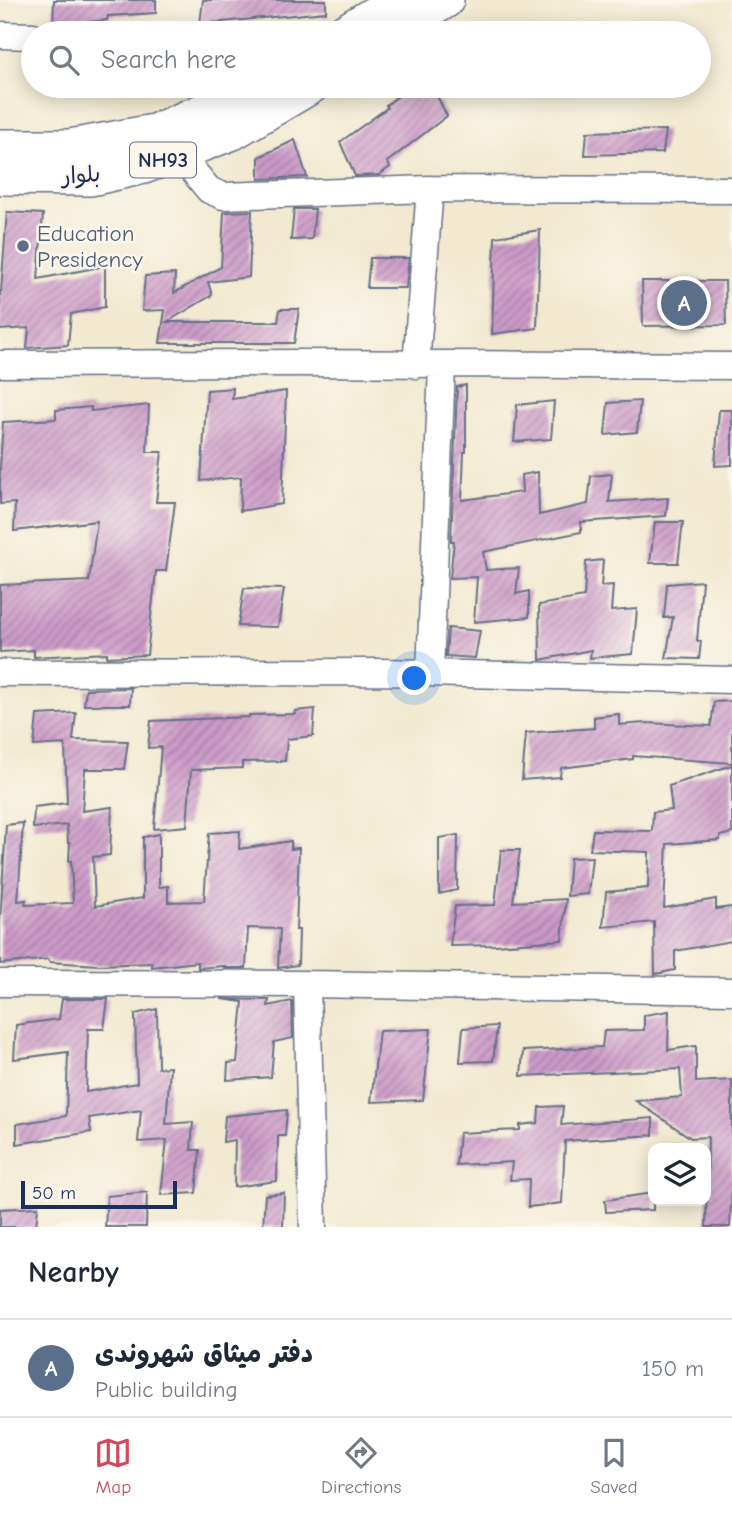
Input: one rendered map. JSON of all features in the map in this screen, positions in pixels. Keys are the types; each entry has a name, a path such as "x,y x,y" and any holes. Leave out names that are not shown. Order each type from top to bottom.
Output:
{"main road":[{"path":"375,21 423,3"},
{"path":"404,21 423,3"},
{"name":"بلوار","path":"0,147 70,147 153,132 234,98"},
{"name":"بلوار","path":"0,177 90,177 144,166 233,132 291,98"}],"street":[{"path":"0,35 21,36"},
{"path":"179,154 209,190 223,195 430,189 732,190"},
{"path":"430,189 430,674"},
{"path":"0,364 732,366"},
{"path":"0,673 380,672 732,680"},
{"path":"0,983 307,984 732,991"},
{"path":"307,984 313,1227"}],"building":[{"path":"54,0 156,0 156,13 108,16 107,20 98,21 53,21"},
{"path":"203,0 326,0 326,12 232,21 200,21"},
{"path":"396,98 438,98 447,116 387,162 390,167 379,175 355,176 340,142 387,108 386,105"},
{"path":"666,130 663,153 585,155 587,132"},
{"path":"295,140 307,177 259,179 259,157"},
{"path":"294,209 315,209 312,239 291,240"},
{"path":"252,211 249,277 208,282 212,295 167,322 278,322 280,309 299,309 294,343 160,343 165,310 142,311 145,276 175,274 174,293 221,267 224,212"},
{"path":"7,212 43,214 38,279 105,266 105,307 71,314 68,345 27,348 29,328 0,330 0,291"},
{"path":"540,230 537,328 492,334 495,237"},
{"path":"370,258 409,258 406,288 367,288"},
{"path":"642,281 725,281 726,325 643,326"},
{"path":"466,385 466,452 462,500 522,492 521,475 538,472 539,515 588,504 591,476 612,474 609,502 668,498 666,516 581,522 581,532 483,552 486,570 519,568 516,594 529,591 529,617 474,622 477,577 450,578 454,541 451,541 457,387"},
{"path":"233,388 232,399 286,391 282,504 240,511 241,477 201,481 207,390"},
{"path":"554,401 551,439 514,442 517,405"},
{"path":"640,401 637,432 605,435 608,403"},
{"path":"149,405 147,452 162,452 156,502 175,502 166,571 156,571 147,655 107,657 107,653 34,657 34,650 0,652 0,585 89,581 97,521 14,531 15,503 0,504 3,422 56,419 56,410 91,407 91,411"},
{"path":"719,410 732,410 732,465 715,466"},
{"path":"655,522 683,522 678,563 650,563"},
{"path":"603,560 601,586 613,585 611,611 637,609 633,654 590,658 591,650 540,660 539,605 584,597 586,562"},
{"path":"702,581 697,641 701,641 699,659 666,658 673,617 664,618 667,584"},
{"path":"244,588 284,589 278,627 238,626"},
{"path":"448,628 480,631 475,658 446,656"},
{"path":"131,688 130,705 84,705 86,689"},
{"path":"732,701 732,763 633,756 633,759 561,768 560,777 522,780 526,733 594,728 594,717 619,714 619,725 645,723 711,726 714,702"},
{"path":"315,709 313,736 287,739 285,761 242,762 242,768 191,770 187,826 154,829 161,747 148,748 151,721 295,714 295,711"},
{"path":"76,713 73,740 128,741 124,769 85,769 82,811 112,807 110,855 93,857 95,906 143,898 143,837 159,834 159,887 168,886 168,902 204,901 209,833 240,831 239,849 291,841 291,849 299,848 296,930 299,930 298,965 278,968 280,929 248,928 246,968 198,968 198,962 152,967 152,963 99,965 49,962 49,959 0,964 6,825 23,823 18,901 26,900 25,905 73,903 67,825 33,828 34,807 67,803 65,744 34,746 37,715"},
{"path":"732,765 732,833 720,836 720,840 667,844 664,908 716,899 716,909 732,907 732,941 675,951 675,970 655,974 654,922 603,927 606,892 648,888 649,852 590,850 593,830 652,831 653,812 672,810 669,786"},
{"path":"458,835 457,890 439,894 439,838"},
{"path":"501,850 520,850 513,902 566,899 562,940 450,946 455,906 495,905"},
{"path":"592,857 588,894 567,896 570,858"},
{"path":"62,999 108,999 104,1029 88,1029 86,1092 137,1083 135,1014 157,1009 158,1068 170,1067 166,1124 193,1122 191,1150 200,1150 196,1193 161,1195 167,1140 138,1142 141,1110 89,1118 91,1132 17,1144 17,1124 66,1116 68,1052 14,1059 16,1025 59,1019"},
{"path":"221,999 269,1000 268,1006 292,1001 293,1038 274,1042 271,1077 227,1080 228,1063 237,1062 243,1002"},
{"path":"669,1011 668,1050 696,1046 696,1082 732,1080 730,1227 706,1227 706,1206 711,1206 711,1143 708,1143 708,1137 691,1138 636,1101 682,1097 680,1069 521,1076 523,1051 602,1047 604,1031 644,1030 644,1015"},
{"path":"497,1026 493,1061 460,1062 463,1028"},
{"path":"431,1029 423,1100 371,1102 379,1031"},
{"path":"563,1106 561,1125 653,1118 653,1135 565,1141 562,1203 528,1207 529,1179 510,1180 512,1162 456,1165 459,1133 520,1130 520,1125 538,1123 539,1107"},
{"path":"287,1110 285,1136 278,1136 277,1181 234,1187 235,1140 223,1142 225,1116"},
{"path":"147,1192 146,1227 105,1227 107,1196"},
{"path":"284,1193 283,1226 263,1227 265,1195"},
{"path":"648,1194 648,1206 653,1206 653,1210 606,1212 605,1200"},
{"path":"38,1207 36,1227 0,1227 0,1209"}],"place":[{"name":"Education Presidency","path":"23,246"},
{"name":"دفتر میثاق شهروندی","path":"684,303"}]}
